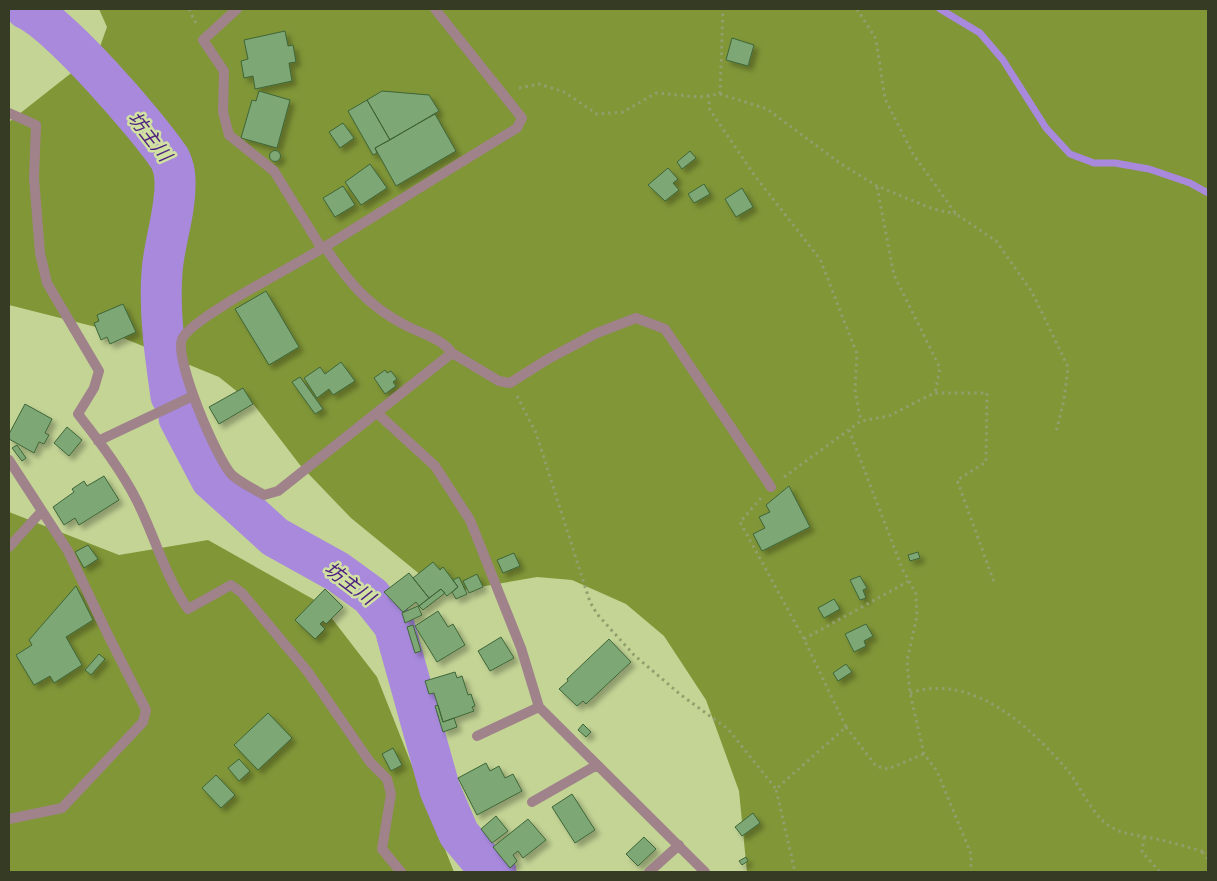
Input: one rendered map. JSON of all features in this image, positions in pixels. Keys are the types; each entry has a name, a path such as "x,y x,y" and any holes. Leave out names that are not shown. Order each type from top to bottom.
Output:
{"street":[{"path":"237,9 203,40 224,71 223,112 229,135 274,171 347,281 369,302 402,324 448,347 452,354 499,381 510,382 597,333 636,318 665,330 771,487"},
{"path":"434,9 522,118 517,128 194,326 182,339 180,353 193,396 218,452 232,475 264,495 278,491 452,354"},
{"path":"9,113 36,125 34,178 40,253 47,283 99,371 94,388 78,414 98,440 136,500 175,590 188,609 231,584 242,593 308,672 370,762 387,779 391,794 382,849 401,872"},
{"path":"98,440 193,396"},
{"path":"378,414 435,466 470,520 520,648 539,707 705,872"},
{"path":"9,460 68,551 146,710 143,722 62,808 9,819"},
{"path":"9,547 41,512"},
{"path":"477,736 539,707"},
{"path":"532,802 597,765"},
{"path":"649,872 679,845"}],"path":[{"path":"720,94 723,9"},
{"path":"857,9 876,39 886,99 913,154 956,214 996,241 1032,292 1068,367 1064,400 1056,432"},
{"path":"502,92 539,84 564,92 597,114 623,112 656,93 699,97 720,94 767,110 841,164 877,186 933,209 956,214"},
{"path":"708,95 710,110 755,176 820,259 857,354 855,391 861,422"},
{"path":"877,186 894,274 940,368 934,393"},
{"path":"510,382 536,433 590,602 597,614 634,655 681,695 728,729 776,789 795,872"},
{"path":"924,754 888,769 876,766 846,727 804,640 740,522 771,487 861,422 890,416 934,393 987,393 986,462 957,480 995,585"},
{"path":"849,430 909,581 916,594 917,616 907,661 910,693 924,754 937,771 971,854 971,872"},
{"path":"804,640 909,581"},
{"path":"910,693 927,687 963,691 1024,724 1068,772 1103,822 1124,833 1208,853"},
{"path":"776,789 846,727"},
{"path":"1144,837 1142,852 1160,872"},
{"path":"1202,852 1208,859"}],"green space":[{"path":"99,9 1208,9 1208,872 747,872 739,791 706,700 664,636 626,604 572,580 537,577 457,591 433,585 351,518 300,465 254,405 219,377 96,327 9,305 9,122 98,52 107,27"},
{"path":"9,512 119,555 208,540 320,603 377,677 454,872 9,872"}],"building":[{"path":"285,31 288,46 293,45 296,62 289,63 292,81 255,89 253,76 244,78 241,61 248,59 244,40"},
{"path":"732,38 754,45 748,66 726,60"},
{"path":"259,91 290,100 277,148 241,138 252,100 256,101"},
{"path":"382,91 429,95 439,111 390,140 367,100"},
{"path":"367,100 390,140 375,148 377,153 373,155 348,111"},
{"path":"435,114 456,151 396,186 375,148"},
{"path":"343,123 354,138 340,148 329,132"},
{"path":"275,150 281,156 275,162 269,156"},
{"path":"690,151 696,158 682,169 677,162"},
{"path":"370,164 387,188 361,205 345,182"},
{"path":"668,168 678,179 673,183 679,190 665,201 648,185"},
{"path":"704,184 710,194 694,203 688,194"},
{"path":"343,186 355,205 335,217 323,198"},
{"path":"742,188 753,207 736,217 725,199"},
{"path":"266,291 299,347 269,365 235,309"},
{"path":"123,304 136,332 110,344 107,337 101,340 94,323 99,321 97,315"},
{"path":"341,362 355,381 333,395 329,389 317,398 304,378 320,367 325,374"},
{"path":"385,370 387,373 391,371 397,379 393,382 396,386 385,394 374,378"},
{"path":"300,377 323,409 315,414 292,382"},
{"path":"243,388 253,404 219,424 209,407"},
{"path":"25,404 52,419 45,433 49,435 44,444 39,442 34,453 9,439 9,434"},
{"path":"67,427 82,440 69,456 54,443"},
{"path":"17,445 26,458 22,461 12,448"},
{"path":"104,476 119,500 79,525 75,518 64,525 53,507 74,492 72,489 84,481 87,486"},
{"path":"789,486 810,527 762,551 753,534 765,528 759,517 770,512 766,505"},
{"path":"88,545 98,559 84,568 75,552"},
{"path":"918,552 920,558 910,561 908,555"},
{"path":"514,553 520,566 503,573 497,560"},
{"path":"433,562 440,570 443,567 458,587 447,596 441,589 429,598 413,578"},
{"path":"409,573 429,598 419,606 416,602 403,612 384,592"},
{"path":"477,574 483,587 469,593 463,581"},
{"path":"860,576 867,588 863,590 866,598 860,600 850,580"},
{"path":"459,577 467,594 456,599 452,592 458,587 453,580"},
{"path":"76,586 93,620 66,637 82,665 54,683 50,676 34,685 16,655 32,645 29,640"},
{"path":"325,589 343,607 326,624 323,621 320,624 325,629 315,639 295,620"},
{"path":"441,589 445,593 423,610 419,606"},
{"path":"834,599 840,609 824,618 818,608"},
{"path":"418,606 422,615 405,623 402,613"},
{"path":"438,611 448,627 453,624 465,645 437,662 415,626"},
{"path":"866,624 873,636 864,641 866,646 854,652 845,634"},
{"path":"413,625 421,651 415,653 407,627"},
{"path":"501,637 514,658 490,671 478,651"},
{"path":"609,639 631,662 586,704 583,701 577,706 559,689"},
{"path":"99,654 105,659 91,675 85,670"},
{"path":"846,664 852,672 838,681 833,673"},
{"path":"455,672 457,678 462,676 468,695 471,694 475,706 472,707 474,711 443,722 434,693 429,694 425,681"},
{"path":"438,705 443,722 454,718 457,727 443,732 435,706"},
{"path":"268,713 292,738 258,770 234,745"},
{"path":"583,724 591,732 586,737 578,730"},
{"path":"393,748 402,765 391,771 382,754"},
{"path":"239,759 250,771 239,781 228,768"},
{"path":"486,763 490,771 499,766 505,778 513,774 522,791 477,815 458,778"},
{"path":"216,775 235,795 221,808 202,788"},
{"path":"572,794 595,830 575,843 552,807"},
{"path":"753,813 760,823 742,836 735,827"},
{"path":"496,816 508,831 492,843 481,829"},
{"path":"528,819 546,840 523,858 518,851 513,855 517,861 510,868 493,847"},
{"path":"644,837 656,849 638,866 626,854"},
{"path":"746,857 748,861 742,865 739,861"}],"waterway":[{"name":"坊主川","path":"26,9 41,18 81,54 124,101 171,161 175,176 175,193 163,261 161,288 163,334 171,396"},
{"path":"940,9 980,33 1003,60 1046,128 1070,154 1094,163 1115,163 1149,169 1190,183 1208,193"},
{"name":"坊主川","path":"179,418 211,479 275,537 338,572 371,596 394,625 440,790 459,834 481,860 496,872"}]}
